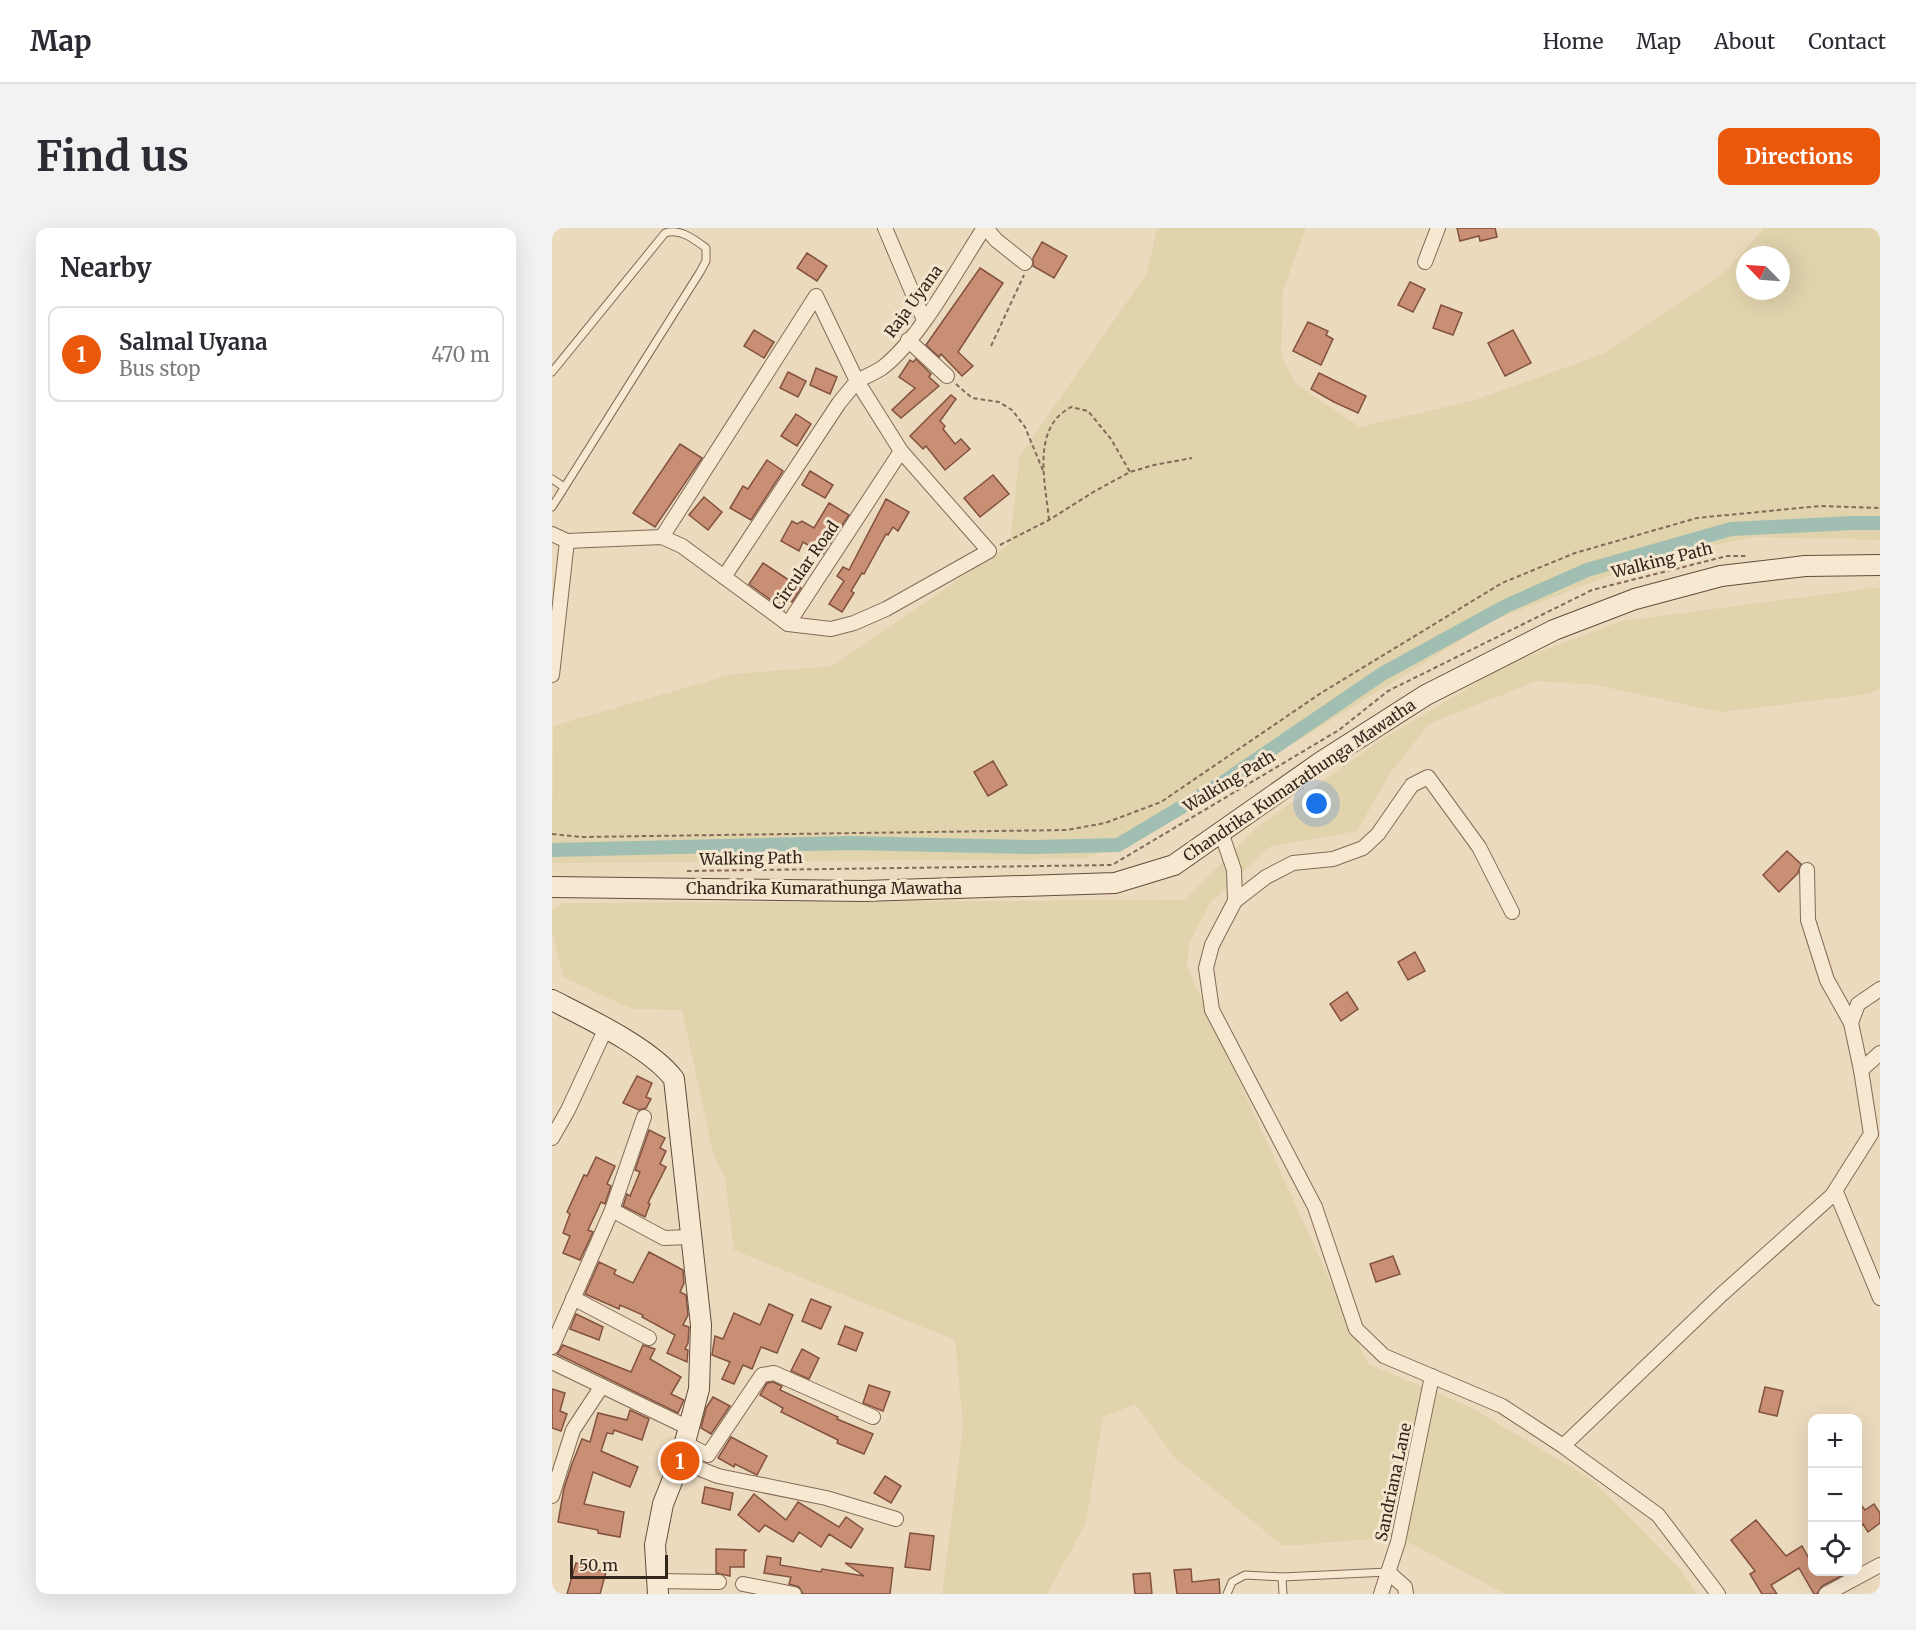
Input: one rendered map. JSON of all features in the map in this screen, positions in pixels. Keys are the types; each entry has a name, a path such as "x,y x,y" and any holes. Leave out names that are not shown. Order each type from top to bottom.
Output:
{"main road":[{"name":"Chandrika Kumarathunga Mawatha","path":"552,887 864,891 1115,883 1174,865 1321,762 1426,695 1554,630 1635,599 1721,576 1806,566 1880,565"},
{"path":"552,1000 606,1028 665,1068 674,1079 701,1325 699,1389 685,1444 663,1504 655,1545 657,1588"}],"street":[{"path":"885,228 924,321"},
{"path":"985,228 1025,263"},
{"name":"Raja Uyana","path":"857,381 883,367 924,321 985,228"},
{"path":"1425,262 1438,228"},
{"path":"552,534 567,541 662,537 816,296 857,381 901,452 989,551 886,609 854,623 831,629 788,624"},
{"path":"908,340 947,376"},
{"path":"723,577 839,403 857,381"},
{"name":"Circular Road","path":"662,537 682,546 788,624 901,452"},
{"path":"552,675 567,541"},
{"path":"1512,912 1479,847 1428,777 1412,785 1378,834 1363,848 1333,859 1293,863 1266,877 1235,901 1212,945 1206,968 1212,1010 1315,1207 1356,1329 1384,1356 1502,1406 1563,1446 1658,1515 1718,1594"},
{"path":"1221,832 1234,870 1235,901"},
{"path":"1563,1446 1721,1295 1833,1194 1871,1134 1851,1023 1827,980 1808,920 1807,870"},
{"path":"1851,1023 1858,1004 1880,989"},
{"path":"552,1138 568,1110 606,1028"},
{"path":"1861,1070 1880,1053"},
{"path":"552,1347 612,1210 644,1117"},
{"path":"1833,1194 1836,1192 1880,1298"},
{"path":"612,1210 664,1238 690,1237"},
{"path":"573,1298 649,1338"},
{"path":"552,1362 602,1386 685,1444 718,1476 826,1498 896,1520"},
{"path":"685,1444 708,1455 762,1375 774,1373 873,1417"},
{"name":"Sandriana Lane","path":"1381,1594 1398,1542 1432,1376"},
{"path":"552,1496 573,1430 602,1386"},
{"path":"1826,1594 1880,1564"},
{"path":"1388,1572 1405,1587 1406,1594"},
{"path":"657,1588 719,1582"},
{"path":"743,1584 794,1594"}],"lane":[{"path":"552,372 665,233 672,229 683,231 706,248 706,261 700,272 552,507"},
{"path":"552,479 564,487"},
{"path":"1227,1594 1232,1582 1245,1575 1282,1577 1388,1572"},
{"path":"1282,1577 1283,1594"}],"path":[{"path":"991,346 1024,276 1025,263"},
{"path":"947,376 972,398 999,402 1012,410 1025,427 1044,475"},
{"path":"1049,520 1044,475 1045,438 1057,418 1071,406 1089,411 1110,439 1130,472"},
{"path":"989,551 1049,520 1130,472 1192,458"},
{"path":"552,834 581,837 1067,830 1105,823 1161,802 1321,693 1502,583 1575,553 1697,518 1820,506 1880,508"},
{"name":"Walking Path","path":"683,871 1112,865 1339,730 1388,691 1592,590 1727,556 1751,555"}],"shaded area":[{"path":"1157,228 1306,228 1283,291 1281,356 1296,384 1360,427 1475,400 1603,354 1725,272 1736,260 1736,300 1790,300 1790,246 1748,246 1764,228 1880,228 1880,540 1752,537 1658,557 1494,620 1143,836 1084,859 552,863 553,726 733,674 832,666 1010,544 1019,457 1147,273"},
{"path":"1880,587 1880,688 1870,694 1720,712 1596,685 1537,681 1429,724 1391,772 1357,831 1269,847 1210,903 1189,944 1187,967 1368,1364 1470,1407 1591,1479 1681,1570 1697,1594 1505,1594 1399,1537 1283,1546 1175,1458 1135,1404 1103,1417 1086,1523 1047,1594 942,1594 963,1425 955,1340 734,1250 725,1177 714,1157 682,1010 632,1009 563,977 552,932 552,910 562,903 1185,900 1257,827 1381,740 1510,663 1621,621"}],"building":[{"path":"1457,228 1495,228 1497,237 1480,241 1479,236 1460,241"},
{"path":"1042,242 1067,256 1054,278 1033,266 1033,258"},
{"path":"807,253 827,266 817,281 797,268"},
{"path":"980,268 1003,283 958,352 973,366 962,376 941,354 939,357 926,345"},
{"path":"1410,282 1425,289 1413,312 1398,305"},
{"path":"1441,305 1462,313 1453,335 1433,328"},
{"path":"1308,322 1328,331 1326,335 1333,339 1321,365 1293,351"},
{"path":"754,330 774,342 764,358 744,346"},
{"path":"1513,330 1531,363 1505,376 1488,343"},
{"path":"916,359 939,386 901,418 892,410 915,388 899,377 910,360 913,362"},
{"path":"816,368 837,377 830,394 810,385"},
{"path":"788,372 806,381 798,397 780,388"},
{"path":"1319,373 1366,396 1358,413 1311,389"},
{"path":"951,395 956,399 940,421 945,426 943,429 955,444 961,439 970,449 945,470 926,446 923,449 910,436"},
{"path":"796,414 811,424 797,446 781,436"},
{"path":"680,444 702,458 655,527 633,513"},
{"path":"767,460 783,471 751,520 730,508 743,486 748,489"},
{"path":"810,471 833,485 825,498 802,485"},
{"path":"993,475 1009,494 980,517 964,498"},
{"path":"704,497 722,512 708,530 689,515"},
{"path":"886,499 909,512 898,531 893,527 888,535 886,534 864,574 862,573 851,591 854,593 842,612 829,604 844,581 837,576 843,567 849,570"},
{"path":"829,503 849,515 823,554 803,542 799,551 781,541 792,521 797,524 802,521 814,528"},
{"path":"763,563 801,588 792,602 789,600 784,610 749,584"},
{"path":"993,761 1007,785 988,796 974,772"},
{"path":"1787,851 1801,864 1798,873 1779,892 1763,875"},
{"path":"1415,952 1425,971 1408,980 1398,962"},
{"path":"1347,992 1358,1009 1341,1021 1330,1004"},
{"path":"637,1076 652,1083 646,1097 651,1099 646,1108 639,1110 623,1103"},
{"path":"649,1130 665,1138 660,1148 666,1151 660,1164 666,1167 648,1203 650,1204 645,1217 623,1206 640,1172 635,1170"},
{"path":"596,1157 615,1166 607,1184 611,1186 605,1204 601,1202 588,1230 593,1232 580,1260 563,1253 570,1236 563,1233 570,1214 567,1212 584,1175 587,1176"},
{"path":"649,1252 683,1270 684,1283 680,1292 686,1295 688,1315 683,1325 689,1327 688,1343 685,1349 688,1350 687,1362 667,1353 675,1335 642,1317 643,1315 620,1305 619,1309 585,1294 599,1262 616,1270 614,1274 633,1283"},
{"path":"1393,1256 1400,1274 1376,1282 1370,1264"},
{"path":"811,1299 831,1307 821,1329 802,1321"},
{"path":"769,1304 793,1315 777,1353 761,1347 752,1369 743,1365 734,1384 722,1379 730,1362 712,1355 715,1336 723,1339 734,1313 760,1325"},
{"path":"576,1314 603,1327 599,1340 570,1329"},
{"path":"845,1326 863,1333 856,1351 838,1344"},
{"path":"563,1345 631,1372 643,1345 655,1349 650,1359 681,1377 671,1394 684,1400 678,1413 557,1354"},
{"path":"802,1349 819,1358 809,1379 791,1371"},
{"path":"773,1382 782,1386 780,1390 838,1417 837,1419 873,1434 864,1454 837,1443 838,1440 781,1412 783,1408 760,1395 767,1383"},
{"path":"869,1385 890,1392 883,1411 863,1403"},
{"path":"1765,1387 1783,1391 1777,1416 1759,1412"},
{"path":"552,1389 565,1393 560,1411 567,1414 561,1431 552,1428"},
{"path":"713,1397 730,1406 711,1434 701,1428 706,1408"},
{"path":"630,1410 649,1419 642,1440 614,1430 613,1434 607,1433 601,1451 638,1467 630,1487 593,1472 584,1504 624,1512 620,1537 558,1522 564,1488 572,1464 582,1439 590,1442 598,1413 627,1420"},
{"path":"731,1437 767,1456 757,1475 735,1464 734,1467 718,1458"},
{"path":"885,1476 901,1486 891,1503 874,1493"},
{"path":"705,1487 733,1493 730,1510 702,1503"},
{"path":"754,1494 786,1520 798,1502 839,1527 846,1517 863,1529 851,1548 829,1534 821,1547 799,1532 793,1542 765,1525 759,1532 738,1515"},
{"path":"1874,1504 1880,1513 1880,1523 1868,1532 1863,1524 1862,1506 1865,1510"},
{"path":"1756,1520 1786,1556 1802,1546 1808,1557 1808,1576 1841,1576 1822,1586 1817,1594 1814,1594 1799,1568 1771,1585 1777,1594 1762,1594 1750,1574 1755,1571 1731,1540"},
{"path":"910,1533 934,1536 930,1570 905,1567"},
{"path":"716,1549 746,1550 744,1567 730,1567 730,1576 716,1573"},
{"path":"767,1556 781,1558 780,1565 821,1572 822,1569 864,1576 845,1563 893,1568 890,1594 803,1594 799,1587 789,1584 791,1577 764,1573"},
{"path":"576,1563 606,1572 600,1594 567,1594"},
{"path":"1191,1569 1192,1582 1219,1579 1220,1594 1177,1594 1174,1570"},
{"path":"1150,1573 1152,1594 1135,1594 1133,1574"}],"waterway":[{"path":"552,850 850,843 1033,847 1118,845 1222,783 1382,674 1506,606 1587,570 1731,529 1880,523"}],"place":[{"name":"Salmal Uyana","path":"680,1461"}]}
